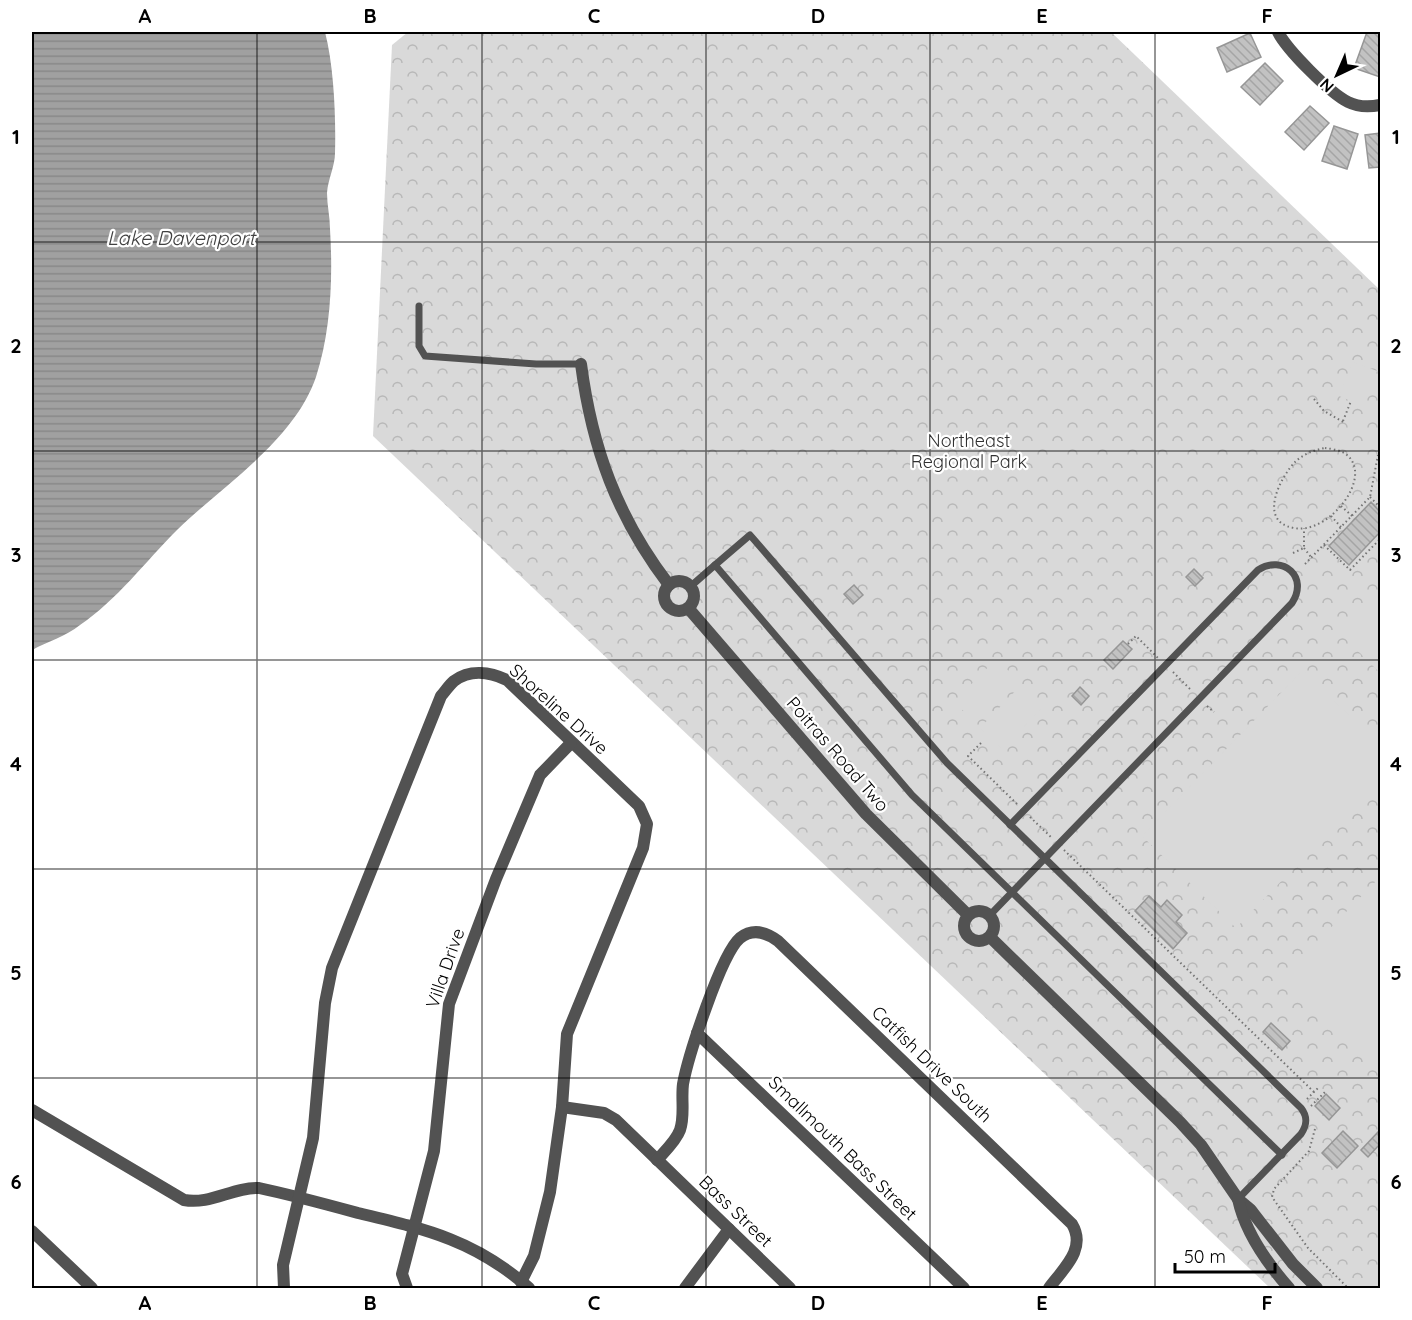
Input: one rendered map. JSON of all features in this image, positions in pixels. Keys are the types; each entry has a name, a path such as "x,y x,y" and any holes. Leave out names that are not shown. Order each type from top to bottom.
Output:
{"street":[{"path":"1278,32 1284,43 1341,98 1358,105 1370,107 1380,105"},
{"name":"Poitras Road Two","path":"581,364 592,429 607,475 637,539 669,585 664,593 667,607 677,612 689,609 866,814 968,915"},
{"path":"669,585 682,581 691,586 694,601 689,609"},
{"name":"Shoreline Drive","path":"284,1288 283,1265 313,1138 325,1003 332,968 441,696 454,681 473,673 494,674 507,680 639,806 647,824 643,848 567,1034 562,1107 550,1192 525,1285"},
{"name":"Villa Drive","path":"407,1288 402,1274 416,1227 438,1125 448,1004 496,879 540,775 571,743"},
{"path":"981,911 990,915 994,930 990,937 978,942 968,937 964,929 968,915 981,911"},
{"name":"Catfish Drive South","path":"697,1032 730,951 739,939 751,933 765,933 778,941 1068,1218 1078,1236 1078,1243 1073,1255 1049,1288"},
{"path":"990,937 1180,1122 1201,1146 1238,1199 1250,1209 1293,1264 1317,1288"},
{"path":"657,1160 680,1131 684,1083 697,1032"},
{"name":"Smallmouth Bass Street","path":"697,1032 964,1288"},
{"name":"Bass Street","path":"562,1107 609,1115 626,1128 790,1288"},
{"path":"32,1110 184,1200 205,1201 252,1188 416,1227 471,1247 525,1285"},
{"path":"1238,1199 1241,1213 1256,1243 1289,1288"},
{"path":"685,1288 729,1229"},
{"path":"32,1231 92,1288"}],"lane":[{"path":"419,306 418,346 425,356 524,363 581,364"},
{"path":"691,586 750,535 947,763 1301,1108 1306,1115 1306,1127 1238,1199"},
{"path":"990,915 1292,603 1298,586 1293,574 1283,565 1276,564 1270,564 1258,570 1010,825"},
{"path":"715,565 912,795 1281,1155"}],"path":[{"path":"1314,399 1324,411 1344,422 1351,401"},
{"path":"1325,448 1341,451 1352,463 1354,477 1350,492 1341,506 1318,524 1304,528 1292,528 1281,522 1277,516 1274,501 1281,480 1303,456 1316,449 1325,448"},
{"path":"1305,564 1370,497 1378,455"},
{"path":"1370,497 1380,507"},
{"path":"1341,506 1352,516"},
{"path":"1331,516 1341,527"},
{"path":"1304,528 1304,548 1311,558"},
{"path":"1323,545 1350,570 1380,539"},
{"path":"1293,553 1304,548"},
{"path":"981,743 968,756 1314,1092"},
{"path":"1318,1088 1307,1100 1312,1108 1325,1092"},
{"path":"1316,1125 1309,1151 1274,1189 1272,1197 1302,1241 1348,1288"}],"green space":[{"name":"Northeast Regional Park","path":"408,32 1111,32 1380,290 1380,1288 1270,1288 373,436 392,45"},
{"path":"1353,362 1377,371 1363,406 1339,396"},
{"path":"1380,591 1380,673 1340,633"},
{"path":"996,659 1018,680 976,723 954,702"},
{"path":"1303,670 1380,746 1380,779 1236,928 1142,836"},
{"path":"1022,684 1044,706 1002,749 980,728"},
{"path":"1380,877 1380,1065 1379,1066 1285,975"}],"water":[{"name":"Lake Davenport","path":"32,32 325,32 335,108 335,158 327,193 331,266 328,323 316,377 306,400 274,442 177,530 106,604 75,629 32,650"}],"building":[{"path":"1367,32 1380,32 1380,77 1354,68"},
{"path":"1250,33 1261,57 1227,72 1217,48"},
{"path":"1265,63 1283,81 1260,105 1241,87"},
{"path":"1310,106 1329,123 1304,150 1285,132"},
{"path":"1334,126 1358,134 1347,169 1322,161"},
{"path":"1380,133 1380,167 1369,168 1365,135"},
{"path":"1371,502 1380,512 1380,532 1349,565 1329,546"},
{"path":"1194,569 1203,578 1195,586 1186,577"},
{"path":"854,585 863,595 853,604 844,594"},
{"path":"1123,641 1132,649 1113,669 1104,660"},
{"path":"1080,687 1089,696 1081,705 1072,696"},
{"path":"1149,896 1161,907 1167,900 1182,915 1176,922 1187,933 1173,949 1135,911"},
{"path":"1271,1023 1290,1041 1282,1050 1263,1032"},
{"path":"1326,1094 1340,1108 1329,1120 1315,1106"},
{"path":"1380,1130 1380,1144 1368,1157 1361,1150"},
{"path":"1343,1131 1358,1146 1337,1168 1322,1153"}]}
